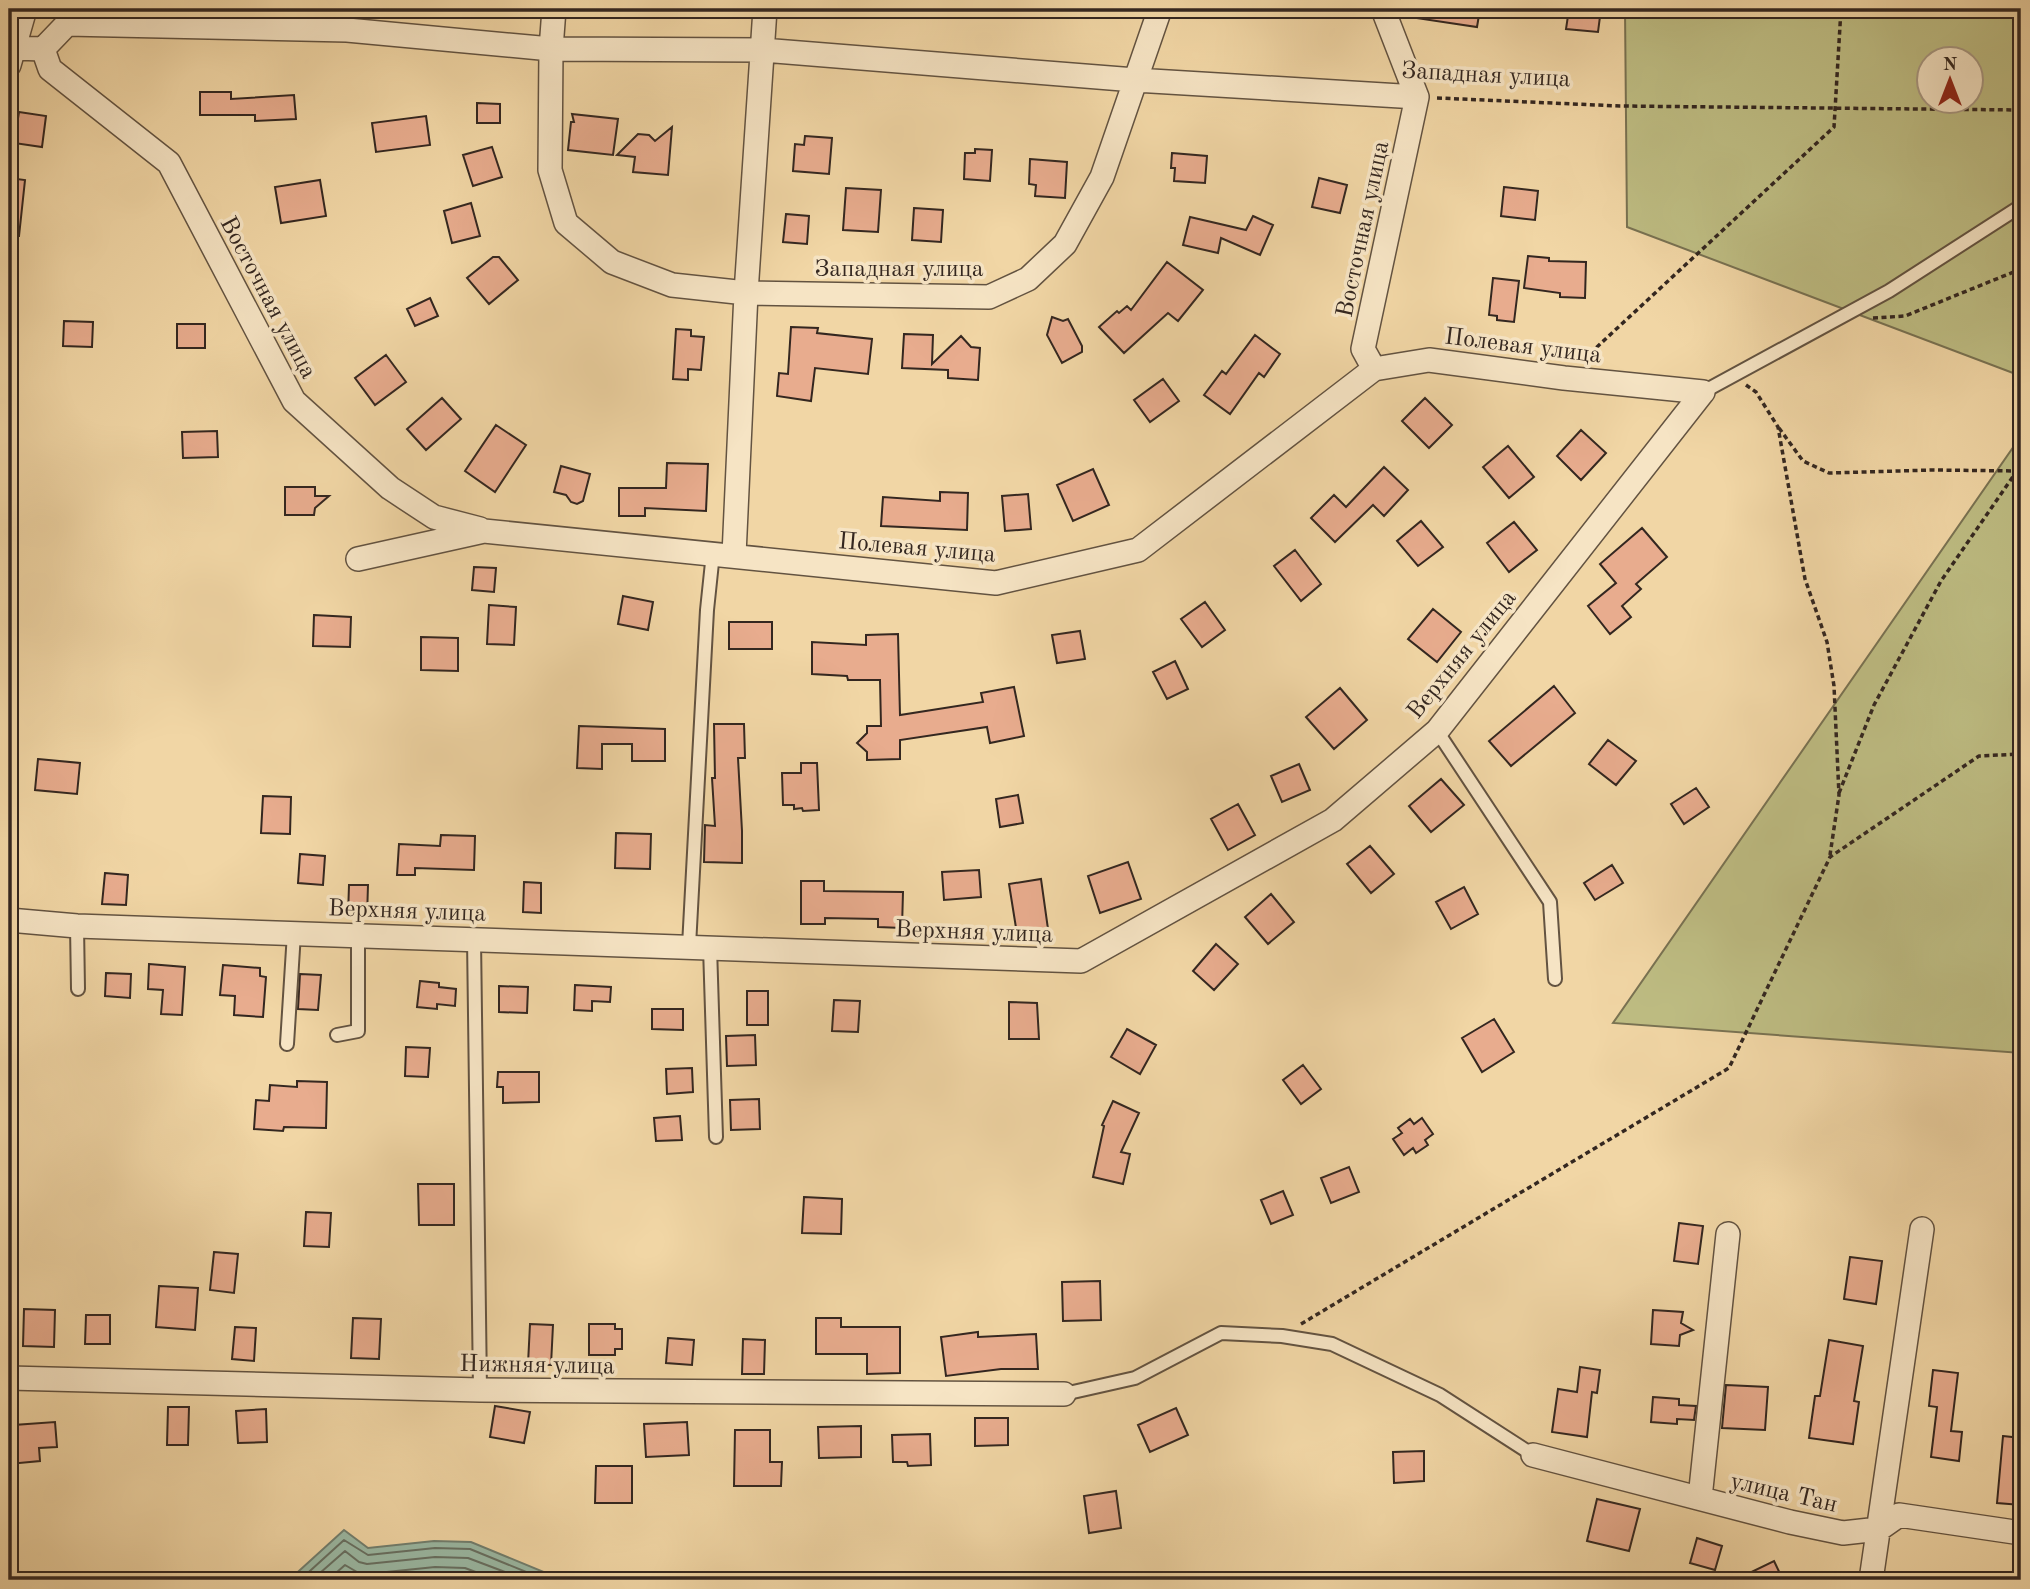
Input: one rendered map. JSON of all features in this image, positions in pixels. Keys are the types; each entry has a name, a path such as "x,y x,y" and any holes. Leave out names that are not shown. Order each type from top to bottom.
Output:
{"street":[{"path":"10,59 24,9"},
{"name":"Западная улица","path":"554,9 550,170 566,223 612,262 672,285 746,293 989,297 1028,279 1065,244 1102,177 1160,9"},
{"path":"724,554 746,293 765,9"},
{"path":"1385,9 1417,97"},
{"path":"10,59 43,49 67,24 347,30 551,48"},
{"name":"Западная улица","path":"551,48 762,50 1135,80 1417,97"},
{"name":"Восточная улица","path":"43,49 50,69 169,163 293,401 390,488 434,517 484,531"},
{"name":"Восточная улица","path":"1374,369 1363,349 1417,97"},
{"name":"Полевая улица","path":"358,559 484,531 996,583 1139,550 1374,369 1429,360 1564,378 1703,392"},
{"name":"Верхняя улица","path":"9,920 76,926 1081,961 1333,820 1437,731 1703,392"},
{"path":"1871,1580 1922,1229"},
{"path":"1700,1499 1728,1234"},
{"name":"Нижняя улица","path":"9,1378 480,1390 1064,1394"},
{"name":"улица Тан","path":"1533,1455 1790,1522 1843,1533 1879,1530 1899,1515 2021,1533"}],"lane":[{"path":"1703,392 1889,290 2021,206"},
{"path":"716,1137 700,947 707,610 724,554"},
{"path":"1437,731 1550,902 1555,979"},
{"path":"76,926 78,989"},
{"path":"287,1044 294,933"},
{"path":"337,1035 358,1031 358,935"},
{"path":"474,939 480,1390"},
{"path":"1064,1394 1135,1378 1221,1333 1282,1336 1332,1344 1440,1395 1533,1455"}],"path":[{"path":"1564,378 1834,127 1841,9"},
{"name":"Западная улица","path":"1417,97 1620,106 2021,110"},
{"path":"1868,319 1905,316 2021,269"},
{"path":"1732,376 1756,392 1803,461 1829,473 2020,469"},
{"path":"1282,1336 1729,1068 1830,857 1839,795 1834,686 1828,642 1805,579 1778,427"},
{"path":"1839,795 1874,705 1941,581 2020,469"},
{"path":"1830,857 1979,756 2021,754"}],"shaded area":[{"path":"1625,9 2021,9 2021,376 1627,227"},
{"path":"2021,436 2021,1053 1613,1023"}],"water":[{"path":"344,1530 368,1548 434,1541 471,1542 563,1580 289,1580"}],"building":[{"path":"1417,9 1480,9 1477,27 1416,18"},
{"path":"1569,9 1601,9 1598,32 1566,29"},
{"path":"200,92 231,92 231,99 294,95 296,119 255,121 255,115 200,115"},
{"path":"477,103 500,104 500,123 477,123"},
{"path":"19,112 46,116 42,147 14,143"},
{"path":"572,114 618,119 613,155 568,150 571,122 574,122"},
{"path":"426,116 430,145 376,152 372,123"},
{"path":"672,127 668,175 633,172 635,157 617,155 638,134 649,135 655,141"},
{"path":"805,136 832,138 829,174 793,171 795,144 804,145"},
{"path":"492,147 502,177 473,186 463,155"},
{"path":"975,149 992,150 990,181 964,179 965,153 975,153"},
{"path":"1172,153 1207,156 1205,183 1174,181"},
{"path":"1030,159 1067,162 1065,198 1035,196 1036,185 1029,184"},
{"path":"9,178 25,180 19,236 9,236"},
{"path":"1319,178 1347,185 1340,213 1312,207"},
{"path":"320,180 326,216 281,223 275,187"},
{"path":"1504,187 1538,191 1535,220 1501,216"},
{"path":"846,188 881,190 878,232 843,230"},
{"path":"471,203 480,236 452,243 444,211"},
{"path":"914,208 943,210 941,242 912,240"},
{"path":"786,214 809,216 807,244 783,242"},
{"path":"1253,216 1273,225 1260,255 1221,238 1218,253 1183,245 1190,217 1246,230"},
{"path":"1528,256 1549,258 1549,261 1586,262 1585,298 1560,297 1560,293 1524,288"},
{"path":"493,257 499,257 518,280 489,304 467,278"},
{"path":"1167,262 1203,290 1178,321 1168,313 1124,353 1099,327 1117,311 1119,313 1127,306 1131,310"},
{"path":"1493,278 1519,281 1514,322 1497,320 1497,316 1489,315"},
{"path":"430,298 438,316 415,326 407,309"},
{"path":"1052,317 1063,321 1068,319 1082,346 1082,352 1062,363 1047,335"},
{"path":"64,321 93,322 92,347 63,346"},
{"path":"177,324 205,324 205,348 177,348"},
{"path":"791,327 818,328 817,333 872,339 868,374 815,368 811,401 777,396 779,373 788,374"},
{"path":"676,329 691,330 691,336 704,337 701,370 688,369 688,380 673,379"},
{"path":"904,334 933,335 932,364 961,336 971,347 980,348 978,380 948,378 948,370 902,368"},
{"path":"1255,335 1280,354 1264,377 1259,373 1230,414 1204,395 1222,371 1226,374"},
{"path":"386,355 406,382 375,405 355,378"},
{"path":"1163,379 1179,401 1150,422 1134,400"},
{"path":"442,398 461,419 426,450 407,429"},
{"path":"1425,398 1452,425 1429,448 1402,421"},
{"path":"496,425 526,445 495,492 465,471"},
{"path":"1581,430 1606,453 1581,480 1557,456"},
{"path":"217,431 218,457 183,458 182,432"},
{"path":"1508,446 1534,477 1509,498 1483,467"},
{"path":"667,463 708,464 706,511 645,508 645,516 619,516 619,488 666,488"},
{"path":"561,466 590,474 583,501 577,504 571,502 566,495 554,492"},
{"path":"1384,467 1408,490 1384,516 1373,505 1335,542 1311,518 1334,495 1346,507"},
{"path":"1093,469 1109,505 1073,521 1057,485"},
{"path":"285,487 315,487 315,496 329,496 315,508 314,515 285,515"},
{"path":"940,492 968,493 967,530 881,526 883,497 940,501"},
{"path":"1028,494 1031,529 1005,531 1002,496"},
{"path":"1421,521 1443,547 1418,566 1397,541"},
{"path":"1514,522 1537,550 1509,572 1487,543"},
{"path":"1642,528 1667,557 1636,584 1641,589 1622,606 1631,617 1610,634 1588,606 1616,583 1600,564"},
{"path":"1295,550 1321,584 1301,601 1274,566"},
{"path":"474,567 496,568 494,592 472,590"},
{"path":"623,596 653,602 648,630 618,624"},
{"path":"1205,602 1225,630 1202,647 1181,619"},
{"path":"489,605 516,607 514,645 487,644"},
{"path":"1433,609 1461,632 1437,662 1408,639"},
{"path":"314,615 351,617 350,647 313,646"},
{"path":"729,622 772,622 772,649 729,649"},
{"path":"1080,631 1085,659 1057,663 1052,635"},
{"path":"898,634 900,715 983,702 981,693 1014,687 1024,736 990,743 987,727 900,740 900,759 867,760 867,752 857,743 867,733 867,726 881,726 880,680 848,680 847,676 812,674 812,642 866,645 866,635"},
{"path":"421,637 458,638 458,671 421,670"},
{"path":"1175,661 1188,689 1167,699 1153,672"},
{"path":"1554,686 1575,713 1511,766 1489,741"},
{"path":"1340,688 1367,720 1334,749 1306,717"},
{"path":"714,724 744,724 745,758 738,758 742,863 704,862 705,825 715,826 712,778 715,778"},
{"path":"579,726 665,729 665,761 632,761 632,744 602,744 602,769 577,768"},
{"path":"1608,740 1636,761 1616,785 1589,764"},
{"path":"38,759 80,763 77,794 35,790"},
{"path":"801,763 817,763 819,810 803,811 802,808 794,809 794,805 783,805 782,773 801,773"},
{"path":"1299,764 1310,790 1282,802 1271,776"},
{"path":"1441,779 1464,805 1431,832 1409,806"},
{"path":"1696,788 1709,807 1684,824 1671,804"},
{"path":"1018,795 1023,823 1000,827 996,799"},
{"path":"263,796 291,797 290,834 261,833"},
{"path":"1238,804 1255,835 1228,850 1211,819"},
{"path":"616,833 651,834 650,869 615,868"},
{"path":"441,835 475,836 474,870 415,868 415,875 397,875 399,844 440,846"},
{"path":"1370,846 1394,874 1371,893 1347,864"},
{"path":"300,854 325,856 323,885 298,883"},
{"path":"1128,862 1141,899 1100,913 1088,876"},
{"path":"1612,865 1623,883 1595,900 1584,883"},
{"path":"979,870 981,897 944,900 942,872"},
{"path":"105,873 128,875 126,905 102,904"},
{"path":"1041,879 1048,929 1017,934 1009,884"},
{"path":"801,881 824,881 824,891 903,892 902,928 878,927 878,919 825,918 825,924 801,924"},
{"path":"524,882 541,883 541,913 523,912"},
{"path":"349,885 368,885 367,917 348,916"},
{"path":"1464,887 1478,914 1451,929 1436,902"},
{"path":"1271,894 1294,922 1268,944 1245,917"},
{"path":"1216,944 1238,964 1214,990 1193,971"},
{"path":"149,964 185,967 182,1015 161,1014 163,990 148,989"},
{"path":"223,965 260,968 260,976 266,977 263,1017 234,1015 235,996 220,995"},
{"path":"106,973 131,974 130,998 105,996"},
{"path":"300,974 321,975 318,1010 298,1009"},
{"path":"420,981 439,983 439,987 456,989 455,1006 437,1004 437,1009 417,1007"},
{"path":"575,985 611,987 610,1002 592,1001 592,1011 574,1010"},
{"path":"499,986 528,987 527,1013 499,1012"},
{"path":"747,991 768,991 768,1025 747,1025"},
{"path":"834,1000 860,1001 858,1032 832,1031"},
{"path":"1009,1002 1037,1003 1039,1039 1009,1039"},
{"path":"652,1009 683,1009 683,1030 652,1029"},
{"path":"1494,1019 1514,1052 1482,1072 1462,1038"},
{"path":"1127,1029 1156,1045 1140,1074 1111,1057"},
{"path":"755,1035 756,1065 727,1066 726,1036"},
{"path":"406,1047 430,1048 428,1077 405,1076"},
{"path":"1303,1065 1321,1089 1301,1104 1283,1080"},
{"path":"692,1068 693,1092 667,1094 666,1069"},
{"path":"498,1072 539,1072 539,1102 503,1103 503,1087 497,1087"},
{"path":"297,1081 327,1082 326,1128 284,1127 283,1131 254,1129 256,1100 269,1101 270,1085 297,1087"},
{"path":"759,1099 760,1129 731,1130 730,1100"},
{"path":"1113,1101 1139,1113 1121,1152 1130,1154 1123,1184 1093,1177 1104,1126 1102,1125"},
{"path":"680,1116 682,1140 656,1141 654,1118"},
{"path":"1422,1118 1433,1134 1425,1140 1428,1145 1416,1153 1413,1148 1404,1155 1393,1139 1402,1133 1398,1128 1410,1119 1414,1124"},
{"path":"1349,1167 1359,1192 1331,1203 1321,1178"},
{"path":"418,1184 454,1184 454,1225 419,1225"},
{"path":"1283,1191 1293,1215 1271,1224 1261,1200"},
{"path":"804,1197 842,1199 841,1234 802,1233"},
{"path":"306,1212 331,1213 329,1247 304,1246"},
{"path":"1679,1223 1703,1226 1698,1264 1674,1261"},
{"path":"214,1252 238,1254 234,1293 210,1290"},
{"path":"1850,1257 1882,1261 1876,1304 1844,1299"},
{"path":"1100,1281 1101,1320 1063,1321 1062,1282"},
{"path":"159,1286 198,1288 195,1330 156,1327"},
{"path":"24,1309 55,1310 54,1347 23,1346"},
{"path":"1653,1310 1683,1312 1681,1323 1693,1330 1680,1335 1679,1346 1651,1344"},
{"path":"86,1315 110,1315 110,1344 85,1344"},
{"path":"353,1318 381,1319 379,1359 351,1358"},
{"path":"816,1318 841,1318 841,1327 900,1327 900,1373 867,1374 867,1354 816,1354"},
{"path":"530,1324 553,1325 551,1365 528,1364"},
{"path":"589,1324 615,1324 615,1329 622,1329 622,1349 615,1349 615,1355 589,1355"},
{"path":"235,1327 256,1328 254,1361 232,1359"},
{"path":"978,1332 978,1337 1036,1334 1038,1369 1001,1369 946,1376 941,1337"},
{"path":"668,1338 694,1340 692,1365 666,1363"},
{"path":"743,1339 765,1340 764,1374 742,1374"},
{"path":"1829,1340 1863,1346 1854,1401 1859,1402 1853,1444 1809,1438 1815,1396 1820,1396"},
{"path":"1580,1367 1600,1370 1597,1393 1592,1392 1587,1437 1552,1432 1558,1389 1577,1392"},
{"path":"1933,1370 1958,1373 1951,1431 1962,1432 1959,1461 1931,1457 1937,1407 1929,1406"},
{"path":"1726,1385 1768,1387 1765,1430 1722,1428"},
{"path":"1653,1397 1679,1399 1679,1405 1696,1406 1694,1420 1677,1419 1677,1424 1651,1422"},
{"path":"495,1406 530,1412 524,1443 490,1437"},
{"path":"168,1407 189,1407 188,1445 167,1445"},
{"path":"1176,1408 1188,1435 1150,1452 1138,1425"},
{"path":"266,1409 267,1442 238,1443 236,1411"},
{"path":"975,1418 1008,1418 1008,1445 975,1446"},
{"path":"55,1422 57,1447 39,1448 40,1461 9,1464 9,1441 15,1440 14,1425"},
{"path":"687,1422 689,1455 646,1457 644,1424"},
{"path":"861,1426 861,1457 819,1458 818,1427"},
{"path":"735,1430 770,1430 770,1462 782,1462 781,1486 734,1486"},
{"path":"930,1434 931,1465 908,1466 907,1462 893,1462 892,1435"},
{"path":"2003,1436 2021,1438 2021,1505 1997,1503"},
{"path":"1424,1451 1424,1481 1394,1483 1393,1452"},
{"path":"596,1466 632,1466 632,1503 595,1503"},
{"path":"1116,1491 1121,1528 1089,1533 1084,1496"},
{"path":"1597,1499 1640,1509 1629,1551 1587,1541"},
{"path":"1697,1538 1722,1546 1715,1570 1690,1563"},
{"path":"1774,1561 1783,1580 1735,1580"}]}
